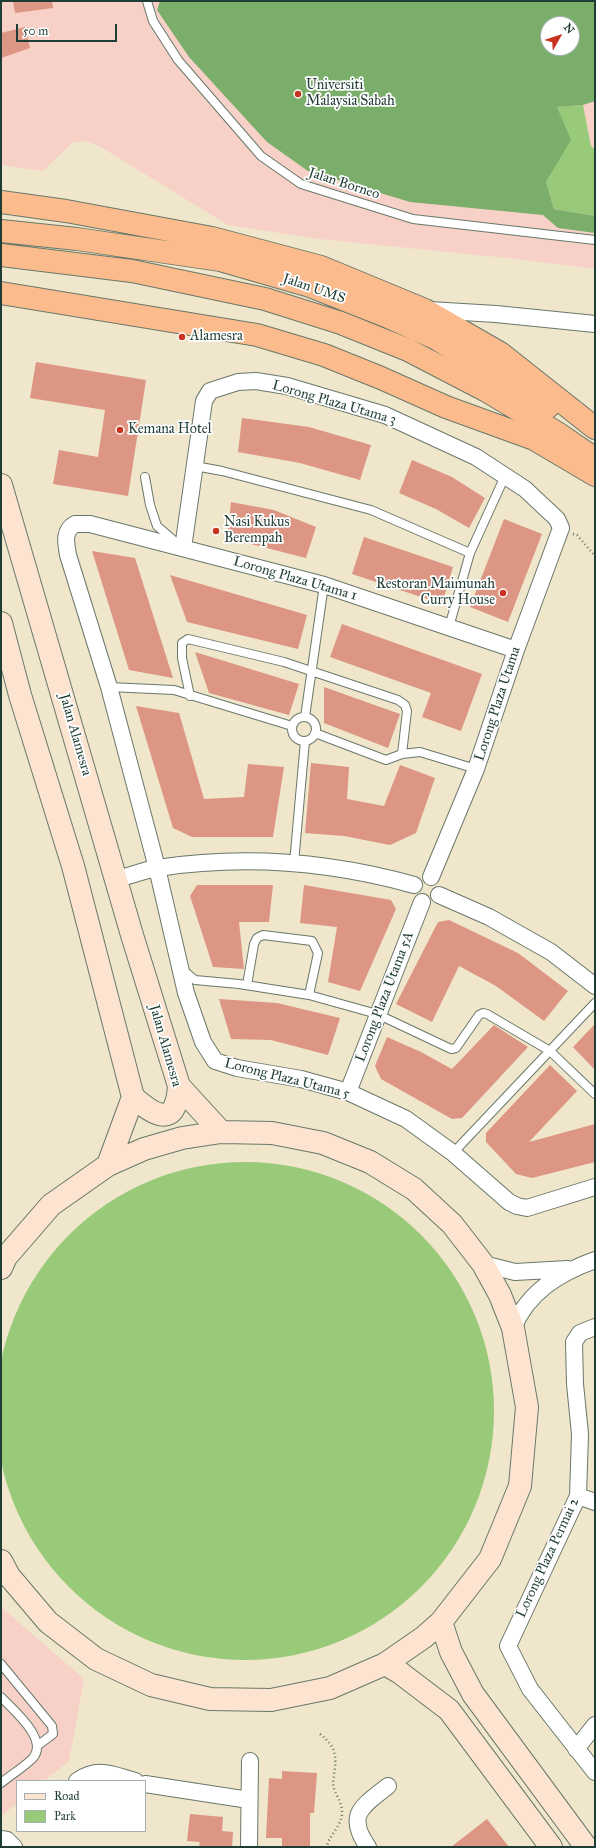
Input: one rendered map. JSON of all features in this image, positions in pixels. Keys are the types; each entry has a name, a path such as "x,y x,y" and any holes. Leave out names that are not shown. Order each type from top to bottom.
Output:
{"highway":[{"path":"1,202 66,211 212,238 321,267 425,310 500,353 591,432"},
{"name":"Jalan UMS","path":"1,231 77,239 220,260 310,286 386,316 437,339 591,432"},
{"name":"Jalan UMS","path":"1,255 132,271 265,299 341,323 408,350 485,390 559,434 595,460"},
{"path":"2,294 257,335 324,355 380,378 446,408 534,439 595,475"}],"street":[{"path":"425,310 496,314 595,324"},
{"name":"Lorong Plaza Utama 3","path":"183,548 204,400 210,391 238,382 256,381 287,386 386,415 476,457 525,489 557,519 561,528"},
{"name":"Jalan Alamesra","path":"1,485 116,879 179,1086 178,1098 171,1112 164,1116 158,1116 133,1098"},
{"name":"Lorong Plaza Utama 1","path":"71,526 75,524 90,524 324,585 516,650"},
{"name":"Lorong Plaza Utama 5","path":"71,526 66,537 68,555 108,687 156,868 186,993 203,1042 215,1061 237,1068 301,1080 348,1092 406,1120 453,1153 509,1202 518,1206 527,1208 595,1187"},
{"name":"Lorong Plaza Utama","path":"431,877 476,769 516,650 561,528"},
{"path":"1,623 20,695 73,866 133,1098 108,1165"},
{"path":"116,879 156,868 242,861 294,863 373,875 414,886"},
{"path":"414,886 423,877 431,877 438,883 439,895"},
{"path":"414,886 416,897 422,902 430,903 439,895"},
{"path":"439,895 489,917 552,952 595,986"},
{"name":"Lorong Plaza Utama 5A","path":"348,1092 377,1014 422,902"},
{"path":"179,1086 222,1132"},
{"path":"1,1268 6,1257 51,1205 108,1165 144,1149 174,1140 222,1132 272,1133 323,1143 370,1162 414,1189 452,1224 483,1264 500,1295 513,1328 528,1407 520,1486 490,1559 441,1622 424,1637 386,1664 330,1688 271,1700 210,1699 151,1685 96,1659 48,1622 9,1576 1,1561"},
{"path":"513,1328 520,1313 550,1282 570,1269 595,1260"},
{"path":"483,1264 515,1272 570,1269"},
{"name":"Lorong Plaza Permai 2","path":"595,1327 580,1333 574,1342 575,1384 580,1434 578,1496 508,1646 530,1689 595,1772"},
{"path":"578,1496 595,1502"},
{"path":"441,1622 452,1652 473,1694 586,1847"},
{"path":"386,1664 399,1672 449,1710 551,1847"},
{"path":"576,1749 595,1725"},
{"path":"249,1847 250,1761"},
{"path":"78,1780 90,1774 105,1771 133,1780"},
{"path":"146,1784 249,1800"},
{"path":"368,1847 357,1830 357,1819 363,1806 388,1786"}],"lane":[{"name":"Jalan Borneo","path":"147,1 153,21 178,60 261,156 301,184 413,219 595,240"},
{"path":"195,466 230,473 371,510 470,553"},
{"path":"449,627 470,553 505,476"},
{"path":"145,477 150,506 157,526 183,548"},
{"path":"305,717 324,585"},
{"path":"190,696 182,658 182,643 188,639 312,670 398,700 405,705 407,711 402,754"},
{"path":"108,687 172,690 292,726"},
{"path":"305,717 314,723 315,733 311,739 305,741 296,739 292,731 292,726 295,720 305,717"},
{"path":"315,733 386,760 402,754 420,752 476,769"},
{"path":"294,863 305,741"},
{"path":"247,985 254,944 258,938 263,935 312,941 315,944 318,953 309,995"},
{"path":"179,965 195,980 247,985 309,995 377,1014 454,1050 479,1015 483,1013 550,1051 595,1094"},
{"path":"453,1153 595,1002"},
{"path":"1,1664 52,1726 53,1734 37,1746"},
{"path":"1,1697 35,1735 37,1746 34,1757 1,1783"}],"path":[{"path":"561,528 577,536 595,556"},
{"path":"320,1734 331,1743 334,1751 336,1759 333,1783 339,1798 342,1813 339,1826 327,1842 327,1847"}],"shaded area":[{"name":"Universiti Malaysia Sabah","path":"1,1 595,1 595,269 517,259 319,239 228,225 99,146 85,141 72,143 43,171 1,165"},
{"path":"1,1607 84,1679 69,1761 45,1780 16,1780 16,1804 1,1816"}],"green space":[{"path":"160,1 595,1 595,101 583,105 557,107 571,140 546,182 554,209 595,216 595,233 558,228 543,215 410,202 308,171 267,142 189,57 157,10"},
{"path":"583,105 591,146 595,149 595,216 554,209 546,182 570,140 557,107"},
{"path":"221,1163 269,1163 317,1173 362,1191 403,1218 438,1253 465,1294 483,1339 493,1387 493,1435 483,1483 465,1528 438,1569 403,1604 362,1631 317,1649 269,1659 221,1659 173,1649 128,1631 87,1604 52,1569 25,1528 7,1483 -1,1448 -1,1374 7,1339 25,1294 52,1253 87,1218 128,1191 173,1173"}],"building":[{"path":"13,1 52,1 53,8 15,13"},
{"path":"25,27 30,48 1,58 1,33"},
{"name":"Kemana Hotel","path":"36,362 146,380 128,496 53,484 59,450 98,457 105,410 30,398"},
{"path":"242,418 309,427 371,445 360,480 300,463 238,452"},
{"path":"412,460 452,477 485,498 469,528 436,509 399,493"},
{"path":"231,502 274,510 316,527 306,558 227,538"},
{"path":"504,519 542,534 508,622 470,607"},
{"path":"364,537 453,567 442,604 352,574"},
{"path":"92,551 135,558 173,678 129,670"},
{"path":"170,575 307,615 298,649 187,622"},
{"path":"342,624 482,674 461,731 422,717 431,693 330,657"},
{"path":"195,652 299,684 289,715 209,693"},
{"path":"324,687 400,714 388,748 324,723"},
{"path":"136,706 179,713 204,799 244,797 248,764 284,767 273,837 192,837 173,828"},
{"path":"311,763 349,767 347,799 384,806 400,765 435,778 416,833 390,845 344,836 305,833"},
{"path":"197,885 273,885 269,922 239,922 244,969 213,967 190,896"},
{"path":"304,885 391,900 396,909 360,991 328,982 337,927 300,923"},
{"path":"449,920 518,953 568,991 544,1021 496,986 459,966 432,1022 396,1004 438,922"},
{"path":"219,999 277,1003 340,1018 328,1055 271,1040 231,1039"},
{"path":"595,1024 595,1070 573,1047"},
{"path":"494,1025 528,1047 462,1118 452,1119 381,1079 375,1066 387,1037 421,1052 452,1069"},
{"path":"550,1065 577,1091 529,1142 595,1124 595,1162 532,1178 516,1174 486,1142 486,1133"},
{"path":"282,1771 317,1773 314,1813 310,1813 310,1847 282,1847 282,1838 266,1838 269,1778 282,1779"},
{"path":"190,1814 223,1817 222,1831 233,1832 232,1847 199,1847 200,1842 187,1841"},
{"path":"487,1819 509,1847 451,1847"}],"place":[{"name":"Universiti Malaysia Sabah","path":"298,94"},
{"name":"Alamesra","path":"182,337"},
{"name":"Kemana Hotel","path":"120,430"},
{"name":"Nasi Kukus Berempah","path":"216,531"},
{"name":"Restoran Maimunah Curry House","path":"503,593"}]}
